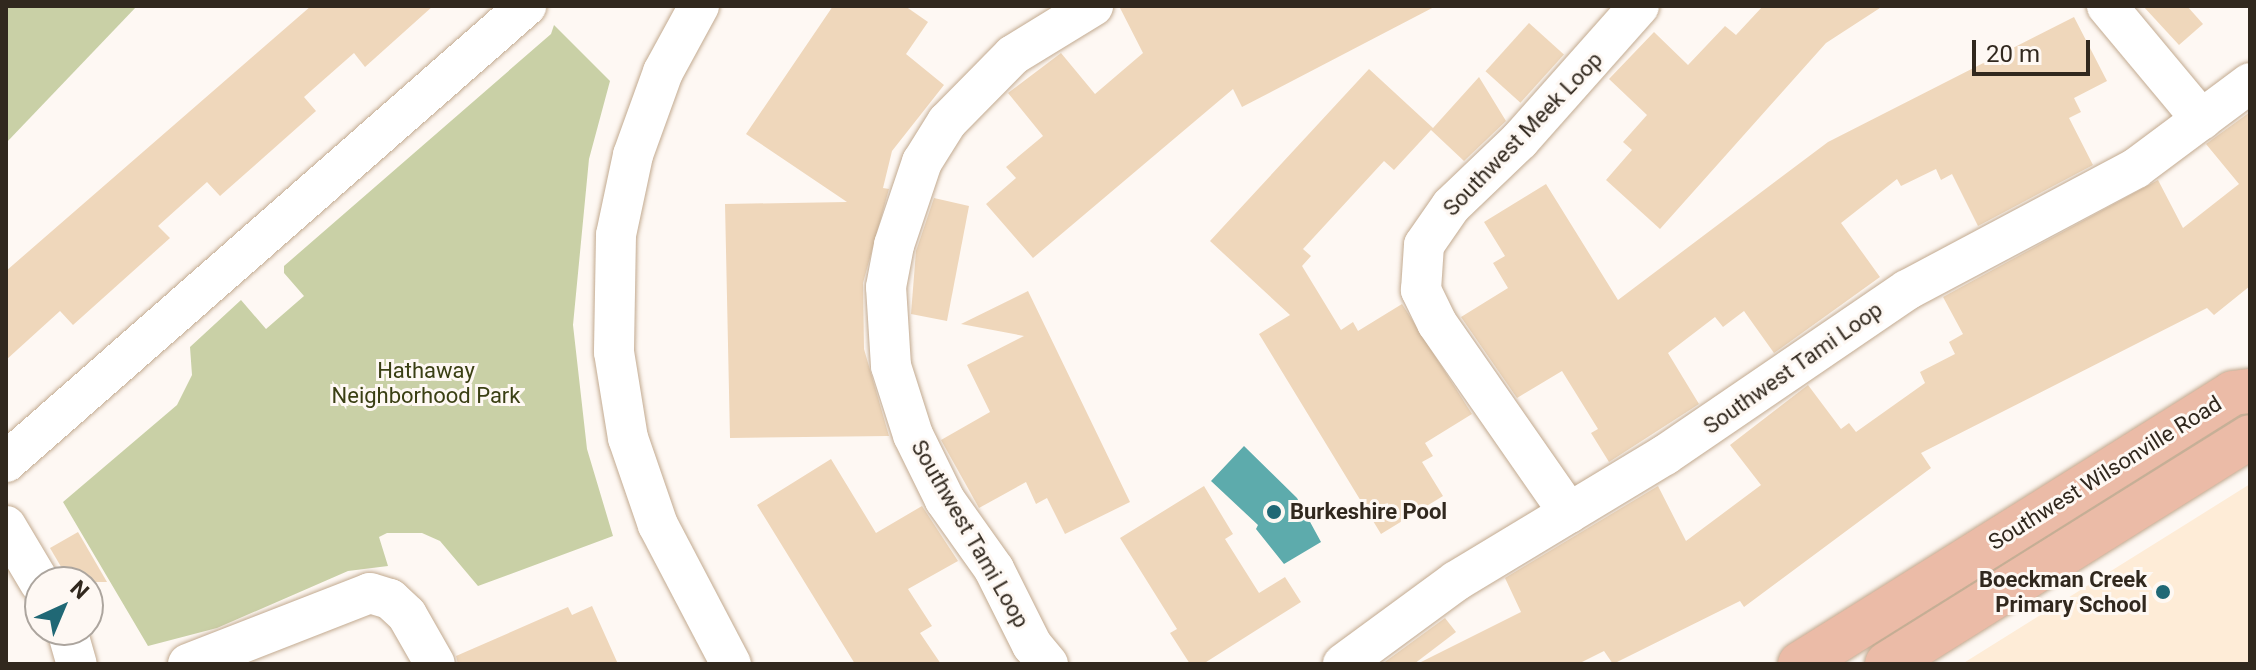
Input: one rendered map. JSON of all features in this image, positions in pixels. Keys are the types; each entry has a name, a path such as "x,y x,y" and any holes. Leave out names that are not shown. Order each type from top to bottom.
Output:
{"main road":[{"name":"Southwest Wilsonville Road","path":"1800,664 2233,393 2250,391"},
{"path":"1887,664 2250,437"}],"street":[{"path":"6,462 526,6"},
{"path":"699,6 663,72 633,155 616,235 614,352 628,438 658,525 731,664"},
{"name":"Southwest Tami Loop","path":"1048,664 1032,645 994,569 945,500 913,435 891,366 886,287 922,162 947,122 1013,55 1093,6"},
{"name":"Southwest Meek Loop","path":"1569,513 1437,323 1421,290 1424,245 1451,206 1520,140 1639,6"},
{"path":"2107,6 2202,120"},
{"name":"Southwest Tami Loop","path":"1343,664 1456,581 1745,403 1907,290 2136,168 2250,83"},
{"path":"6,526 30,566"},
{"path":"188,664 370,593 390,599 407,615 435,664"}],"shaded area":[{"name":"Boeckman Creek Primary School","path":"2250,484 2250,664 1962,664 2191,521"}],"green space":[{"path":"6,6 137,6 6,143"},
{"name":"Hathaway Neighborhood Park","path":"554,25 610,81 589,159 573,325 587,449 613,536 478,586 440,541 422,533 387,533 379,537 388,566 348,571 217,628 148,646 104,571 104,566 101,566 63,502 177,405 192,375 190,347 241,300 266,329 304,296 284,273 284,266 551,34"}],"water":[{"name":"Burkeshire Pool","path":"1244,446 1297,498 1321,542 1284,564 1256,529 1258,525 1211,481"}],"building":[{"path":"311,6 433,6 365,67 354,53 304,97 316,111 220,196 207,182 158,226 170,238 73,325 60,311 6,360 6,271"},
{"path":"833,6 905,6 928,22 906,54 944,85 892,151 883,188 889,189 863,283 864,349 889,436 730,438 725,204 847,202 746,134"},
{"path":"1119,6 1436,6 1242,107 1233,89 1033,258 986,204 1016,178 1006,167 1043,136 1008,93 1061,53 1095,94 1143,53"},
{"path":"1763,6 1883,6 1826,43 1660,229 1606,180 1632,150 1623,142 1647,115 1609,79 1654,32 1688,65 1725,26 1736,35"},
{"path":"2143,6 2187,6 2203,24 2179,45"},
{"path":"2074,17 2107,81 2074,98 2081,112 2069,118 2093,165 1978,226 1952,174 1941,180 1936,169 1901,186 1897,179 1841,223 1880,277 1774,353 1744,311 1723,327 1715,317 1668,353 1699,404 1609,462 1591,433 1598,429 1562,371 1517,398 1461,317 1508,288 1493,263 1505,256 1484,222 1546,184 1618,300 1828,142"},
{"path":"1529,23 1564,54 1520,103 1486,71"},
{"path":"1369,69 1433,128 1479,77 1506,121 1464,161 1431,130 1394,170 1384,161 1303,249 1311,256 1302,266 1341,330 1353,322 1358,331 1402,304 1472,414 1425,443 1433,456 1422,462 1443,496 1381,534 1259,334 1290,315 1210,241"},
{"path":"2250,112 2250,286 2214,315 2207,308 1921,453 1931,468 1744,607 1740,601 1613,664 1604,651 1578,664 1417,664 1521,612 1505,578 1658,486 1686,541 1761,485 1730,445 1808,385 1841,429 1849,423 1856,432 1925,383 1920,372 1955,354 1949,342 1963,334 1943,297 2158,180 2183,228 2239,184 2206,144"},
{"path":"934,198 969,206 947,321 911,314 916,251"},
{"path":"1028,291 1130,502 1065,534 1047,498 1036,504 1026,482 979,508 941,440 990,412 967,365 1024,336 961,324"},
{"path":"831,459 876,533 922,506 958,561 908,589 932,626 920,633 941,664 855,664 757,505"},
{"path":"1204,486 1233,534 1225,539 1259,593 1285,577 1301,602 1203,664 1190,664 1170,633 1177,629 1120,538"},
{"path":"78,532 98,566 61,566 50,548"},
{"path":"592,606 618,664 458,664 456,656 568,607 572,615"},
{"path":"1445,618 1456,632 1414,664 1382,664"}],"place":[{"name":"Burkeshire Pool","path":"1274,512"},
{"name":"Boeckman Creek Primary School","path":"2163,592"}]}
